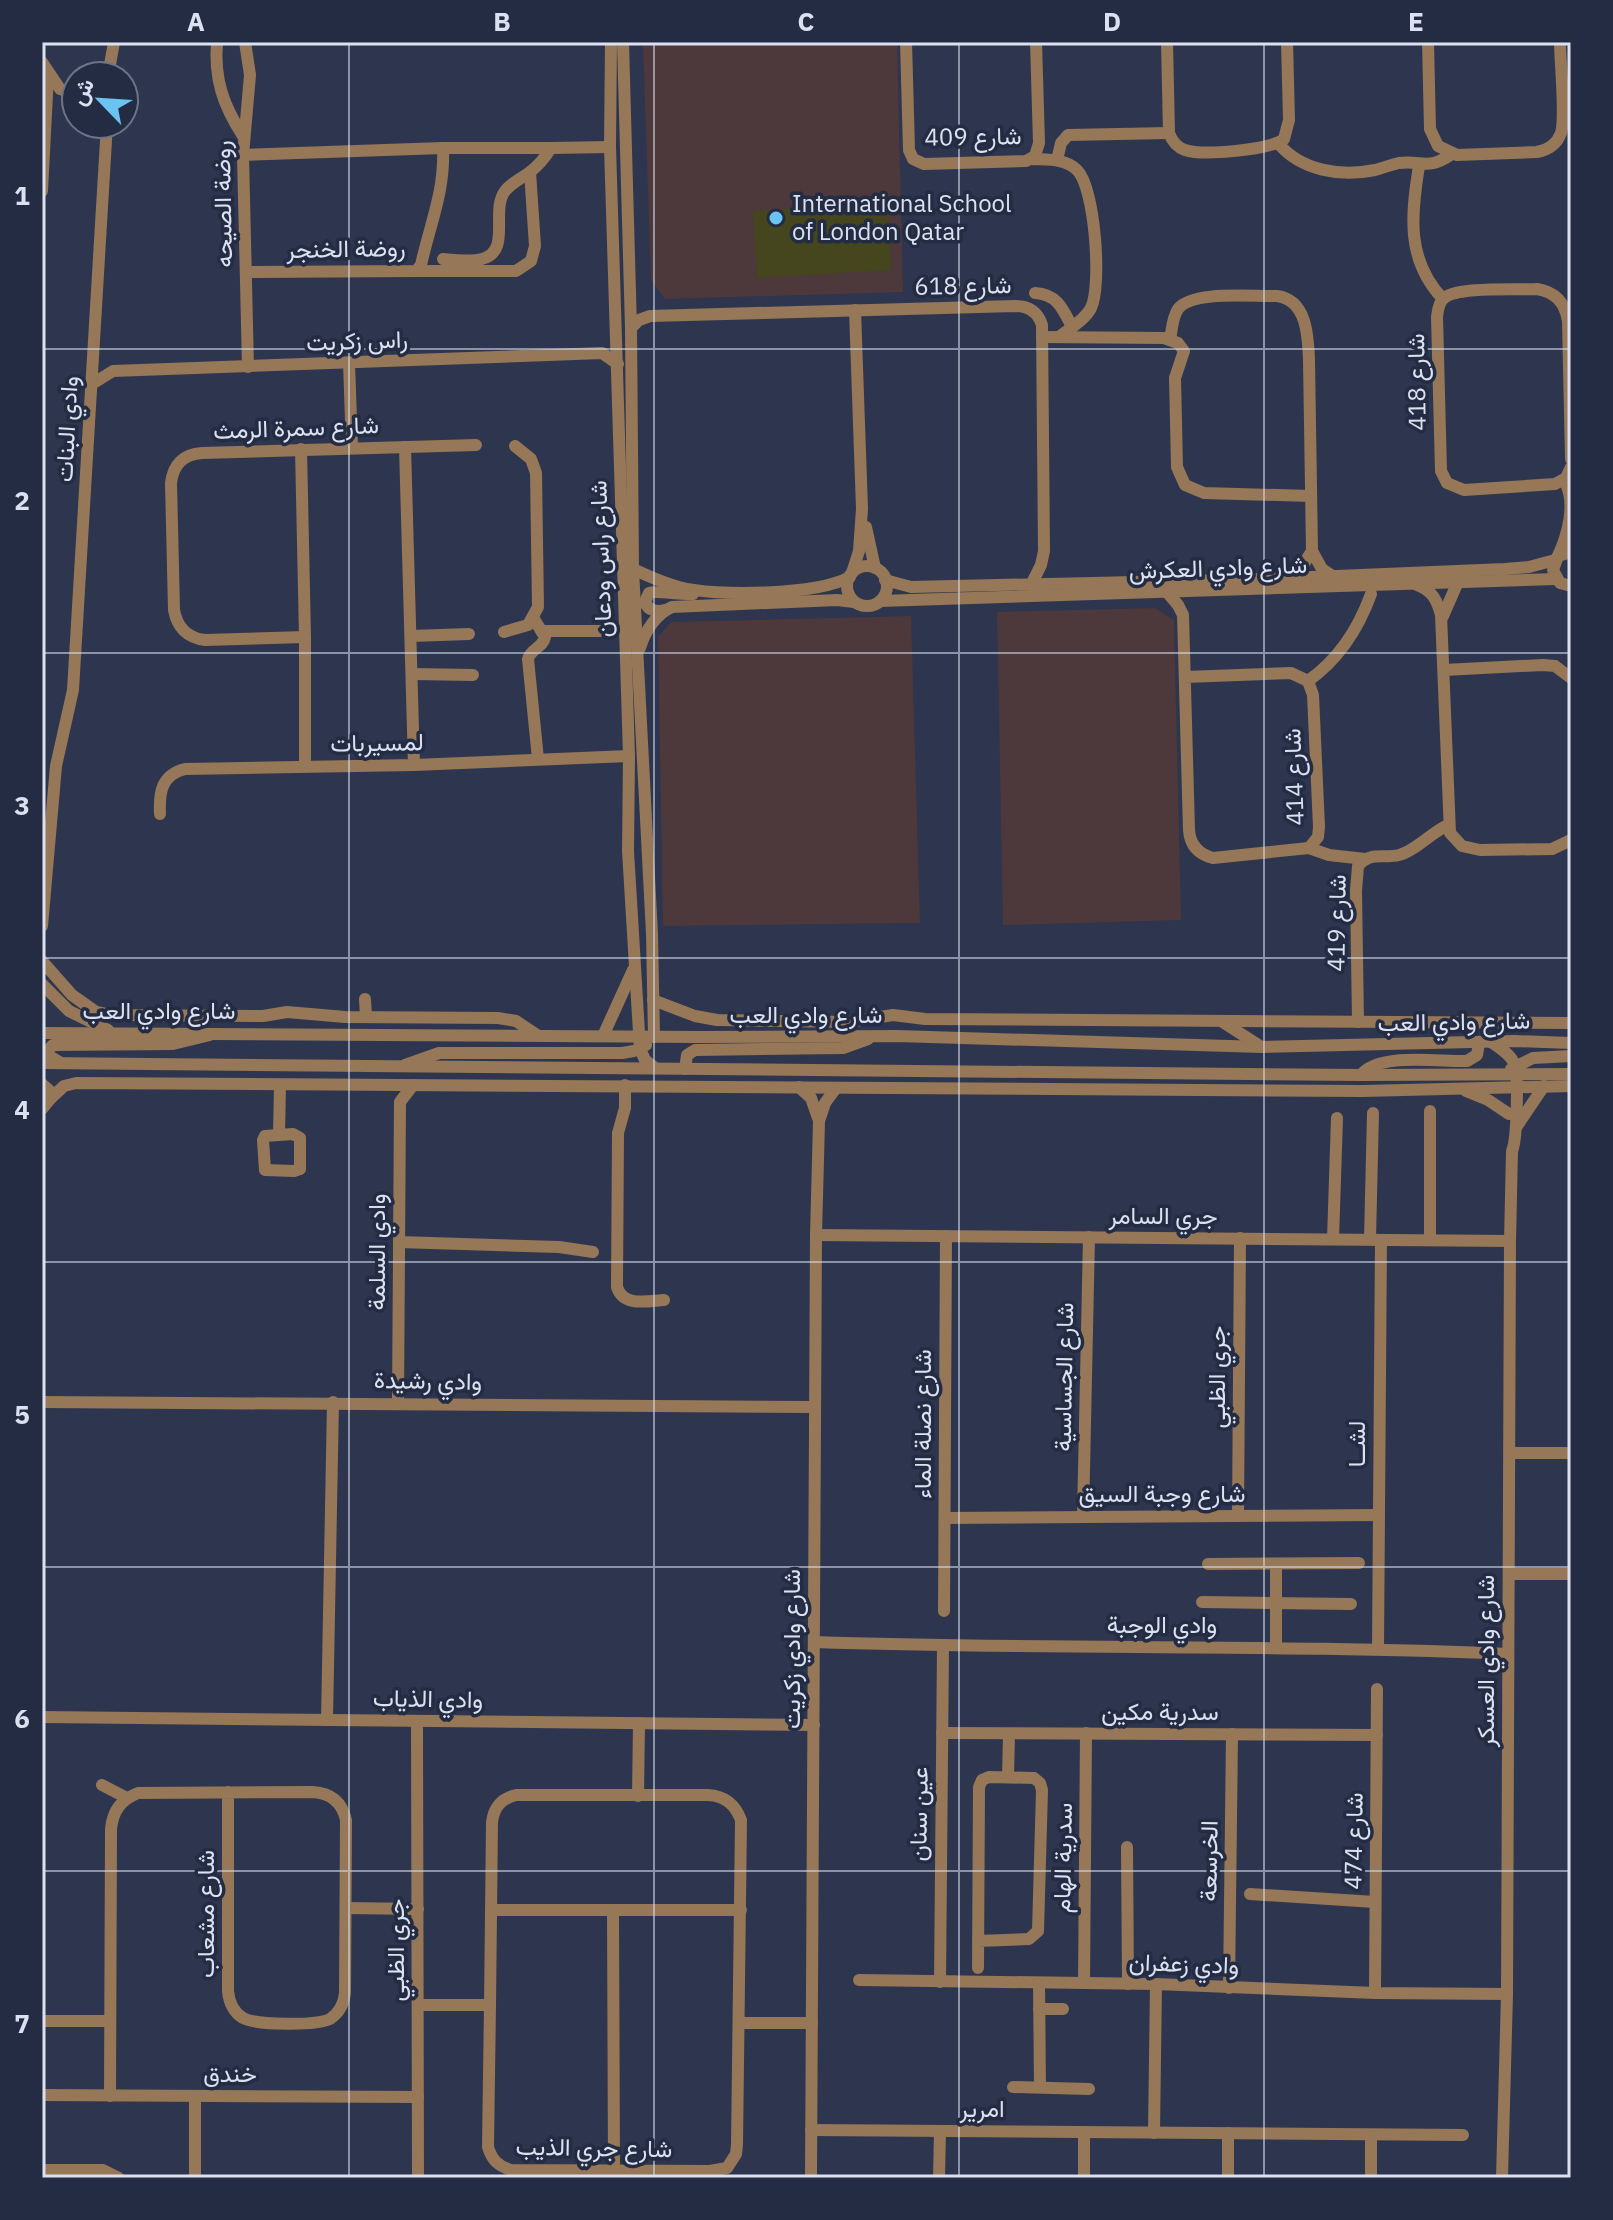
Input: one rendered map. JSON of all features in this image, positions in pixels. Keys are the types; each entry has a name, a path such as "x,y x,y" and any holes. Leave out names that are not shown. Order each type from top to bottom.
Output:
{"street":[{"path":"217,42 218,78 223,104 243,136"},
{"name":"روضة الصيحه","path":"245,42 250,75 243,136 248,367"},
{"name":"شارع راس ودعان","path":"611,42 610,147 629,756 628,851 639,1043"},
{"name":"شارع راس ودعان","path":"623,42 631,305 633,569 654,1037"},
{"name":"شارع 409","path":"906,42 909,150 915,161 924,164 1031,159 1037,153 1036,42"},
{"path":"1167,42 1169,133 1175,145 1190,151 1265,147 1284,139 1289,127 1287,42"},
{"path":"1428,42 1430,129 1438,146 1452,154"},
{"path":"1278,143 1296,161 1326,170 1363,172 1399,163 1419,166 1434,164 1452,154 1537,152 1552,146 1562,127 1560,42"},
{"path":"42,62 60,89"},
{"path":"42,191 48,75"},
{"path":"1057,160 1061,143 1068,135 1169,133"},
{"name":"وادي البنات","path":"42,926 56,766 73,690 106,140"},
{"path":"243,155 443,148 610,147"},
{"name":"روضة الخنجر","path":"246,272 416,271 421,265 437,213 444,165 443,148"},
{"path":"443,259 480,259 492,253 498,242 498,210 502,195 543,161 551,148"},
{"path":"1031,159 1057,160 1077,170 1086,185 1094,243 1093,302 1088,313 1059,337"},
{"path":"1419,166 1413,212 1418,259 1423,274 1443,299 1459,292 1547,291 1563,303 1570,335 1571,459"},
{"path":"416,271 516,271 531,261 535,246 530,172"},
{"path":"1035,293 1055,298 1072,327"},
{"path":"1170,340 1175,314 1189,300 1277,296 1289,299 1298,307 1308,341 1312,551 1322,569 1334,577"},
{"name":"شارع 418","path":"1443,299 1437,317 1443,477 1454,487 1464,490 1555,484 1564,480"},
{"path":"631,305 650,316"},
{"name":"شارع 618","path":"650,316 1020,306 1038,315 1042,337"},
{"path":"854,602 847,587 859,551 862,509 855,310"},
{"path":"631,328 639,320 650,316"},
{"path":"1031,585 1044,551 1042,337 1157,337 1178,343 1184,351 1175,378 1177,467 1185,485 1204,493 1311,496"},
{"path":"617,340 602,353 618,364"},
{"name":"راس زكريت","path":"113,371 602,353"},
{"path":"92,384 113,371 93,357"},
{"path":"349,363 352,448"},
{"name":"شارع سمرة الرمث","path":"305,637 199,639 184,632 177,622 173,594 171,483 179,461 186,456 202,453 476,445"},
{"path":"504,632 522,629 534,619 538,607 536,473 531,459 515,446"},
{"path":"405,447 414,765"},
{"path":"301,449 305,766"},
{"path":"1571,467 1564,480 1570,494 1570,529 1553,570 1556,579 1571,586"},
{"path":"862,509 875,568 885,580 886,591 880,601 870,606 837,600 684,605 654,611 645,602 654,590 675,595 809,589 832,584 865,567 875,568"},
{"path":"1044,551 1053,572 1063,584"},
{"path":"1295,578 1312,551"},
{"name":"شارع وادي العكرش","path":"885,580 911,587 1334,577 1517,568 1561,556"},
{"path":"633,569 679,587 712,592"},
{"name":"شارع وادي العكرش","path":"880,601 1556,579"},
{"path":"1441,623 1449,597 1457,584"},
{"path":"1416,585 1431,592 1436,599 1441,623 1448,825 1455,840 1471,849 1552,849 1571,840"},
{"name":"شارع 414","path":"1194,591 1183,615 1189,830 1193,846 1205,856 1213,858 1300,851 1309,848 1318,837 1313,695 1308,681"},
{"path":"1167,592 1183,615"},
{"path":"1185,677 1291,673 1308,681 1325,668 1347,643 1371,594"},
{"path":"638,659 646,633 665,610"},
{"path":"534,619 543,631 544,641 531,652 528,659 538,759"},
{"path":"543,631 601,631"},
{"path":"411,636 469,634"},
{"path":"1444,670 1543,665 1555,666 1571,678"},
{"path":"412,674 473,675"},
{"name":"لمسيربات","path":"160,814 161,789 170,775 177,771 629,756"},
{"name":"شارع 419","path":"1358,1022 1357,870 1365,859 1405,853 1448,825"},
{"path":"1309,848 1323,854 1365,859"},
{"path":"42,961 83,1005 111,1015 263,1016 287,1012 366,1017 504,1018 516,1021 537,1035"},
{"path":"603,1036 635,963"},
{"path":"42,984 69,1011 114,1033"},
{"path":"365,999 366,1017"},
{"name":"شارع وادي العب","path":"653,1000 695,1016 728,1020 848,1022 893,1015 925,1019 1571,1023"},
{"path":"297,1033 325,1015"},
{"path":"862,1019 897,1036"},
{"path":"698,1037 728,1020"},
{"path":"1220,1021 1262,1047"},
{"path":"62,1064 48,1055 53,1045 173,1044 200,1039 216,1032"},
{"name":"شارع وادي العب","path":"42,1033 603,1036 639,1043"},
{"name":"شارع وادي العب","path":"654,1037 897,1036 1262,1047 1571,1043"},
{"path":"402,1067 439,1053 622,1053 654,1037"},
{"path":"685,1069 687,1055 695,1050 843,1048 870,1037"},
{"path":"1361,1075 1367,1068 1383,1062 1467,1061 1477,1055 1485,1042 1507,1054 1513,1078"},
{"path":"639,1043 645,1060 655,1068"},
{"path":"1513,1078 1541,1056 1571,1056"},
{"path":"42,1063 1303,1073 1513,1078 1571,1074"},
{"path":"114,1084 145,1064"},
{"path":"219,1066 259,1085"},
{"path":"528,1085 553,1069"},
{"path":"747,1069 784,1087"},
{"path":"854,1088 893,1070"},
{"path":"1303,1073 1363,1091"},
{"path":"45,1105 59,1089 70,1084 1363,1091 1458,1088 1513,1078 1544,1086 1571,1086"},
{"name":"شارع وادي العسكر","path":"1504,2176 1512,1151 1509,1114 1513,1078"},
{"name":"شارع وادي العسكر","path":"1512,1151 1516,1129 1513,1078"},
{"path":"42,1084 49,1090 42,1117"},
{"path":"384,1085 400,1102 413,1085"},
{"path":"625,1085 625,1108 618,1133 617,1287 619,1294 630,1301 664,1300"},
{"path":"279,1134 280,1086"},
{"path":"1516,1129 1544,1086"},
{"path":"799,1087 811,1098 819,1121"},
{"name":"شارع وادي زكريت","path":"811,2178 816,1235 819,1121 825,1103 836,1088"},
{"path":"1458,1088 1488,1100 1509,1114"},
{"name":"وادي السلمة","path":"398,1402 400,1102"},
{"path":"1430,1111 1430,1240"},
{"name":"لشــا","path":"1373,1113 1378,1648"},
{"path":"1333,1239 1337,1118"},
{"name":"جري السامر","path":"816,1235 1510,1241"},
{"name":"شارع نصلة الماء","path":"944,1611 946,1236"},
{"name":"شارع الجساسية","path":"1083,1517 1089,1237"},
{"name":"جري الظبي","path":"1238,1516 1240,1238"},
{"path":"399,1242 559,1247 593,1252"},
{"name":"وادي رشيدة","path":"42,1402 813,1407"},
{"path":"327,1720 333,1402"},
{"path":"1510,1453 1571,1453"},
{"name":"شارع وجبة السيق","path":"945,1518 1379,1515"},
{"path":"1208,1564 1359,1563"},
{"path":"1276,1565 1276,1647"},
{"path":"1509,1574 1571,1574"},
{"path":"1202,1602 1351,1604"},
{"name":"وادي الوجبة","path":"815,1642 943,1646 1378,1648 1508,1654"},
{"name":"عين سنان","path":"940,1982 943,1646"},
{"name":"شارع 474","path":"1375,1993 1377,1689"},
{"name":"وادي الذياب","path":"42,1717 814,1725"},
{"name":"جري الظبي","path":"417,1721 418,2178"},
{"path":"639,1723 638,1796 717,1796 733,1804 741,1820 740,2023 812,2023"},
{"name":"سدرية مكين","path":"942,1733 1377,1735"},
{"name":"سدرية الهام","path":"1084,1983 1086,1733"},
{"path":"1008,1777 1009,1734"},
{"name":"الخرسعة","path":"1229,1988 1232,1734"},
{"path":"978,1941 1029,1939 1040,1928 1042,1786 1034,1778 985,1778 979,1787 978,1941 978,1968"},
{"path":"102,1785 127,1798 112,1817 111,1829 110,2096"},
{"name":"شارع مشعاب","path":"127,1798 138,1793 228,1792 321,1792 341,1805 346,1820 345,1993 342,2005 334,2016 315,2023 259,2022 251,2021 232,2007 228,1991 228,1792"},
{"name":"شارع جري الذيب","path":"638,1796 516,1795 498,1804 492,1822 488,2147 496,2162 511,2170 719,2171 733,2162 737,2145 740,2023"},
{"path":"1127,1847 1128,1984"},
{"path":"1250,1894 1375,1902"},
{"path":"346,1908 418,1909"},
{"path":"491,1910 741,1910"},
{"path":"613,1910 614,2172"},
{"name":"وادي زعفران","path":"859,1980 1156,1984 1375,1993 1507,1994"},
{"path":"1039,1983 1040,2087"},
{"path":"1154,2133 1156,1984"},
{"path":"418,2005 490,2005"},
{"path":"1039,2009 1063,2009"},
{"path":"42,2021 110,2021"},
{"path":"1013,2087 1089,2089"},
{"name":"خندق","path":"42,2095 418,2097"},
{"path":"195,2096 195,2178"},
{"name":"امرير","path":"811,2130 1463,2135"},
{"path":"939,2178 940,2131"},
{"path":"1084,2132 1084,2178"},
{"path":"1228,2133 1228,2178"},
{"path":"1371,2135 1371,2178"},
{"path":"42,2170 103,2170 119,2178"}],"shaded area":[{"name":"International School of London Qatar","path":"643,42 897,42 903,292 665,299 651,280"},
{"path":"887,202 891,270 757,278 753,211"},
{"path":"1155,608 1174,620 1181,920 1003,925 997,612"},
{"path":"911,616 920,923 663,926 658,637 671,622"}],"place":[{"name":"International School of London Qatar","path":"776,218"}]}
